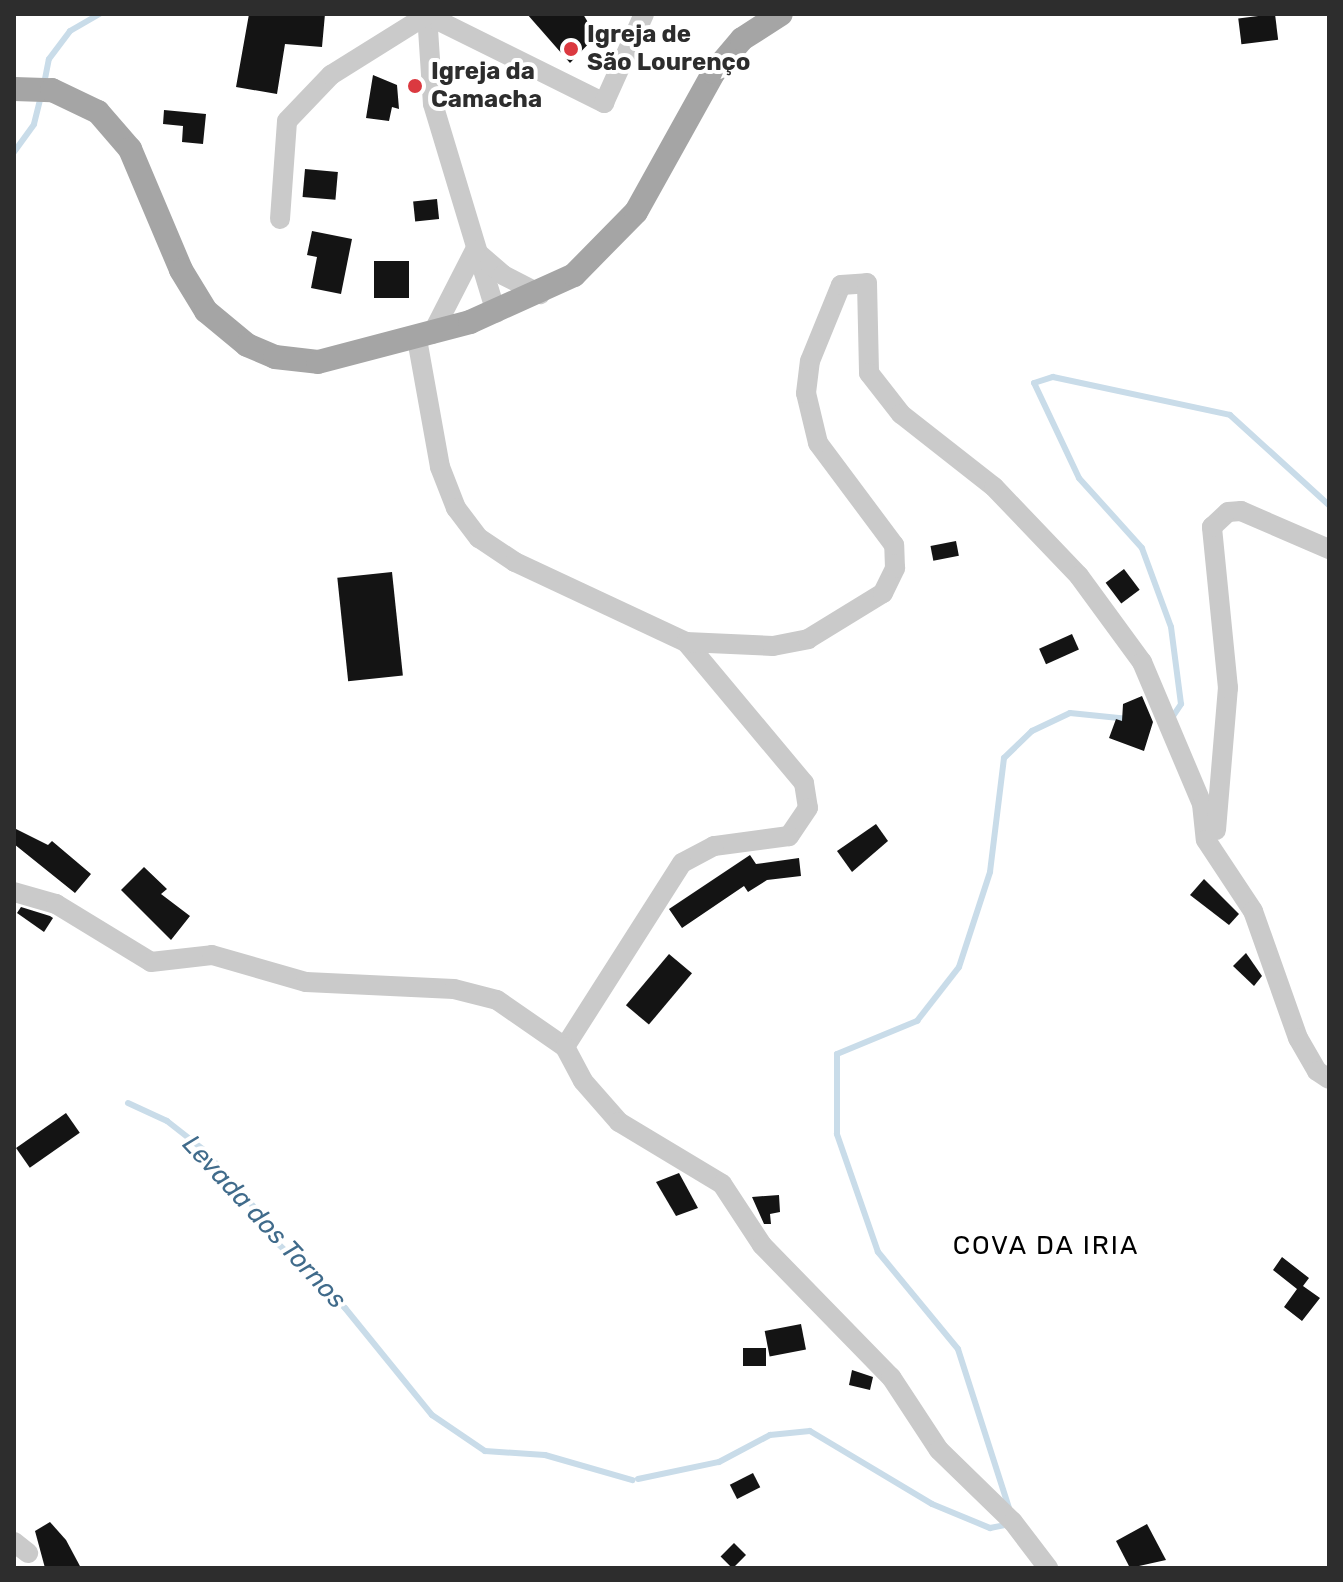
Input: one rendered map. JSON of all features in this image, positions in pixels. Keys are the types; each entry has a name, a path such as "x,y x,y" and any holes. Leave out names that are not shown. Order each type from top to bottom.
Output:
{"main road":[{"path":"14,89 52,90 98,112 130,149 192,292 227,331 275,357 318,362 425,336 496,313 574,275 615,236 661,172 714,72 742,39 781,14"}],"street":[{"path":"427,15 604,103 644,14"},
{"path":"280,219 287,121 331,75 427,15"},
{"path":"427,15 433,104 496,313"},
{"path":"475,250 503,275 540,294"},
{"path":"475,250 425,336 440,467 456,508 479,538 515,562 686,642 773,646 808,639 883,593 895,568 894,545 818,443 806,393 810,361 841,285 867,283 869,373 901,414 994,487 1116,620 1142,662 1202,804 1204,833 1253,911 1298,1038 1317,1071 1329,1079"},
{"path":"1211,844 1217,836 1228,688 1212,527 1228,512 1241,511 1329,549"},
{"path":"565,1047 682,863 714,846 789,836 808,808 804,783 686,642"},
{"path":"14,892 56,904 151,962 212,955 306,982 479,992 565,1047 583,1081 619,1122 722,1184 762,1245 891,1377 939,1450 1013,1522 1048,1568"}],"building":[{"path":"249,14 325,14 322,47 285,44 277,94 236,87"},
{"name":"Igreja de São Lourenço","path":"527,14 583,14 596,36 570,63"},
{"path":"1275,14 1278,40 1241,44 1238,19"},
{"path":"373,75 397,85 399,109 392,107 389,121 366,118"},
{"path":"164,110 206,114 203,144 182,142 183,126 163,124"},
{"path":"305,169 338,172 335,200 303,197"},
{"path":"437,199 439,219 415,221 413,202"},
{"path":"312,231 352,239 341,294 311,288 317,257 307,255"},
{"path":"374,261 409,261 409,298 374,298"},
{"path":"956,541 959,556 933,561 930,546"},
{"path":"1124,569 1140,590 1121,604 1106,583"},
{"path":"392,572 403,675 348,681 337,578"},
{"path":"1072,634 1079,650 1046,664 1039,649"},
{"path":"1142,696 1153,722 1144,751 1109,738 1116,719 1122,721 1123,704"},
{"path":"876,824 888,841 852,872 837,851"},
{"path":"14,828 48,845 52,841 91,874 75,893 14,844"},
{"path":"750,855 756,864 799,858 801,876 767,880 748,892 744,886 682,928 669,909"},
{"path":"144,867 167,889 161,894 190,916 171,940 121,890"},
{"path":"1204,879 1239,914 1229,925 1190,895"},
{"path":"21,907 53,918 44,932 17,913"},
{"path":"1246,953 1262,976 1254,986 1233,966"},
{"path":"669,954 692,973 649,1025 626,1005"},
{"path":"66,1113 80,1133 30,1168 16,1148"},
{"path":"679,1173 698,1208 676,1216 656,1182"},
{"path":"779,1195 780,1212 770,1214 771,1224 764,1224 752,1197"},
{"path":"1282,1257 1309,1278 1303,1286 1320,1298 1302,1321 1284,1307 1297,1289 1273,1270"},
{"path":"801,1324 806,1350 770,1357 765,1331"},
{"path":"743,1348 766,1348 766,1366 743,1366"},
{"path":"852,1370 873,1377 870,1390 849,1385"},
{"path":"753,1473 760,1487 737,1499 730,1485"},
{"path":"50,1522 66,1540 81,1568 45,1568 35,1531"},
{"path":"1147,1524 1166,1560 1130,1568 1116,1541"},
{"path":"734,1543 746,1555 733,1568 721,1556"}],"waterway":[{"path":"44,84 49,59 70,31 99,14"},
{"path":"14,152 34,124 41,95"},
{"name":"Levada dos Tornos","path":"1171,719 1181,704 1171,627 1142,548 1079,478 1034,383 1053,377 1230,415 1329,505"},
{"name":"Levada dos Tornos","path":"1009,1508 958,1349 878,1252 837,1134 837,1054 917,1021 959,967 990,872 1004,758 1032,731 1070,713 1129,719"},
{"name":"Levada dos Tornos","path":"128,1103 167,1121 204,1150 260,1214 271,1237 345,1308 432,1415 485,1451 545,1455 632,1480"},
{"name":"Levada dos Tornos","path":"638,1479 719,1462 770,1435 810,1431 932,1504 990,1528 1005,1525"}],"place":[{"name":"Igreja de São Lourenço","path":"571,49"},
{"name":"Igreja da Camacha","path":"415,86"}],"district":[{"name":"COVA DA IRIA","path":"1046,1246"}]}
